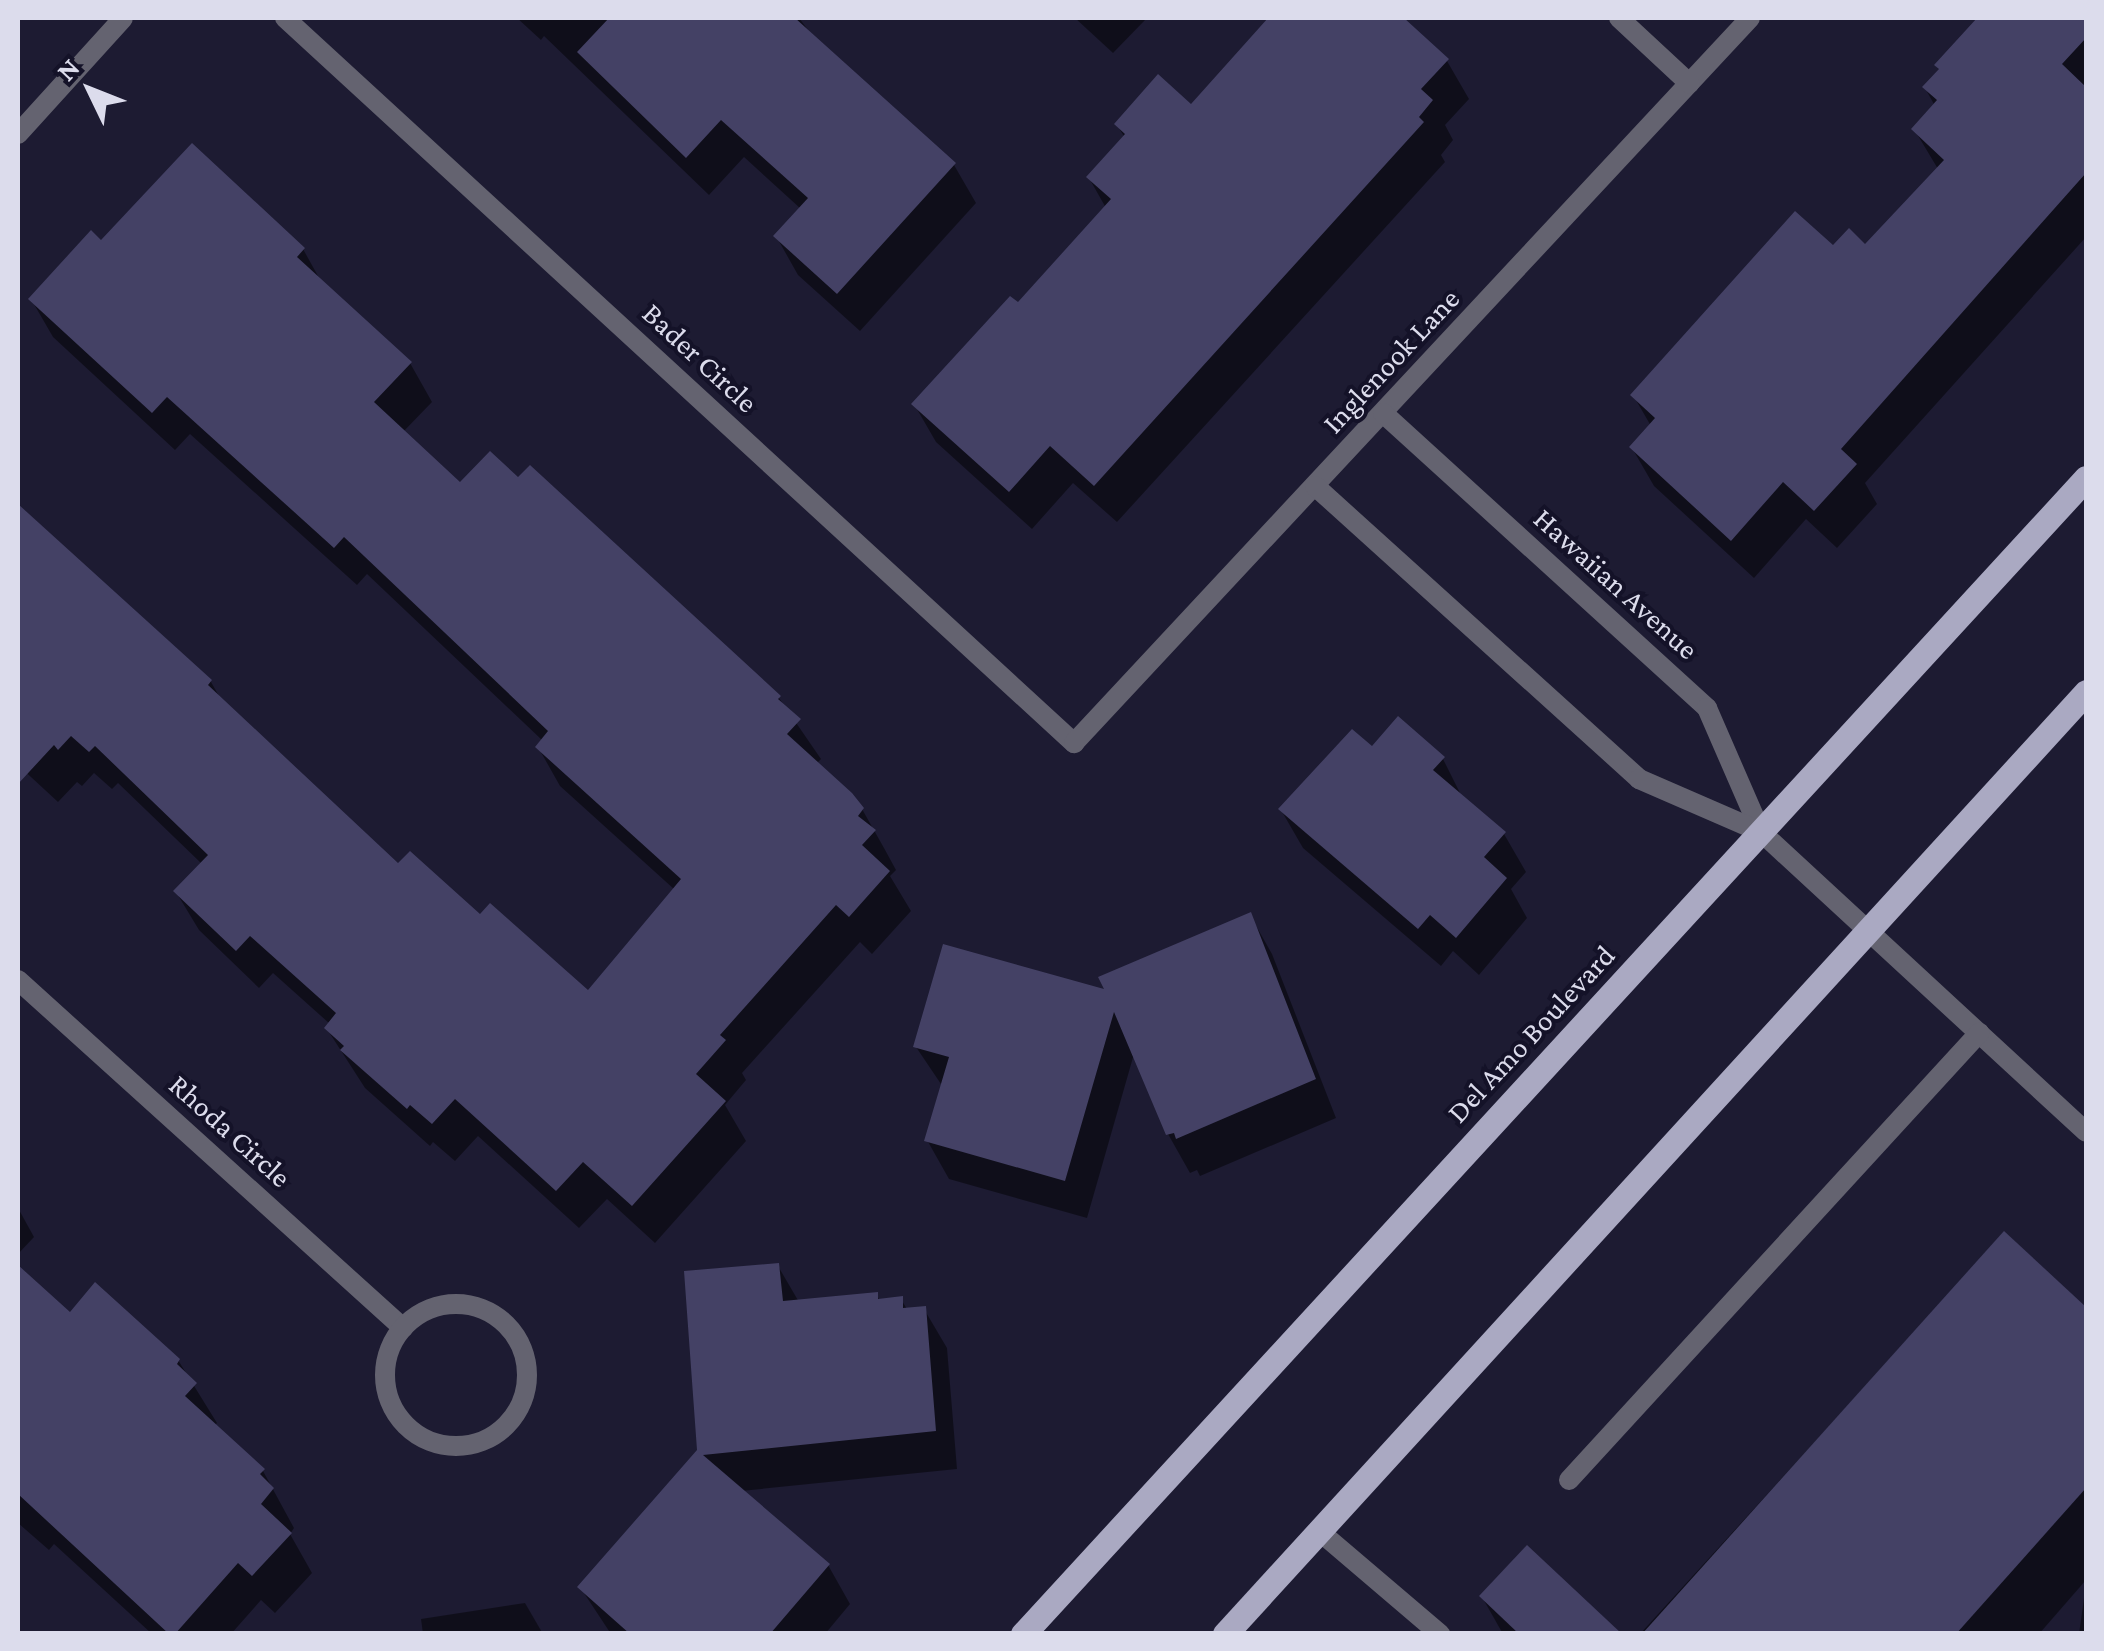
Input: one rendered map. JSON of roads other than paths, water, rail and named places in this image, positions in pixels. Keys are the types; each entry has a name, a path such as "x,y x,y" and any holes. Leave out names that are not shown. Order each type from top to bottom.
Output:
{"main road":[{"name":"Del Amo Boulevard","path":"1023,1634 2086,478"},
{"path":"1225,1634 2086,692"}],"street":[{"path":"18,134 124,18"},
{"name":"Bader Circle","path":"285,18 1074,743"},
{"path":"1619,18 1690,83"},
{"name":"Inglenook Lane","path":"1074,743 1750,18"},
{"name":"Hawaiian Avenue","path":"1383,413 1707,708 1761,832"},
{"name":"Hawaiian Avenue","path":"1315,486 1639,779 1761,832 2086,1132"},
{"name":"Rhoda Circle","path":"18,980 403,1328"},
{"path":"1569,1480 1979,1033"},
{"path":"464,1304 485,1310 503,1322 518,1339 528,1382 509,1422 489,1438 466,1446 442,1445 418,1436 400,1420 388,1398 385,1373 390,1350 403,1328 420,1313 464,1304"},
{"path":"1318,1531 1440,1634"}]}
